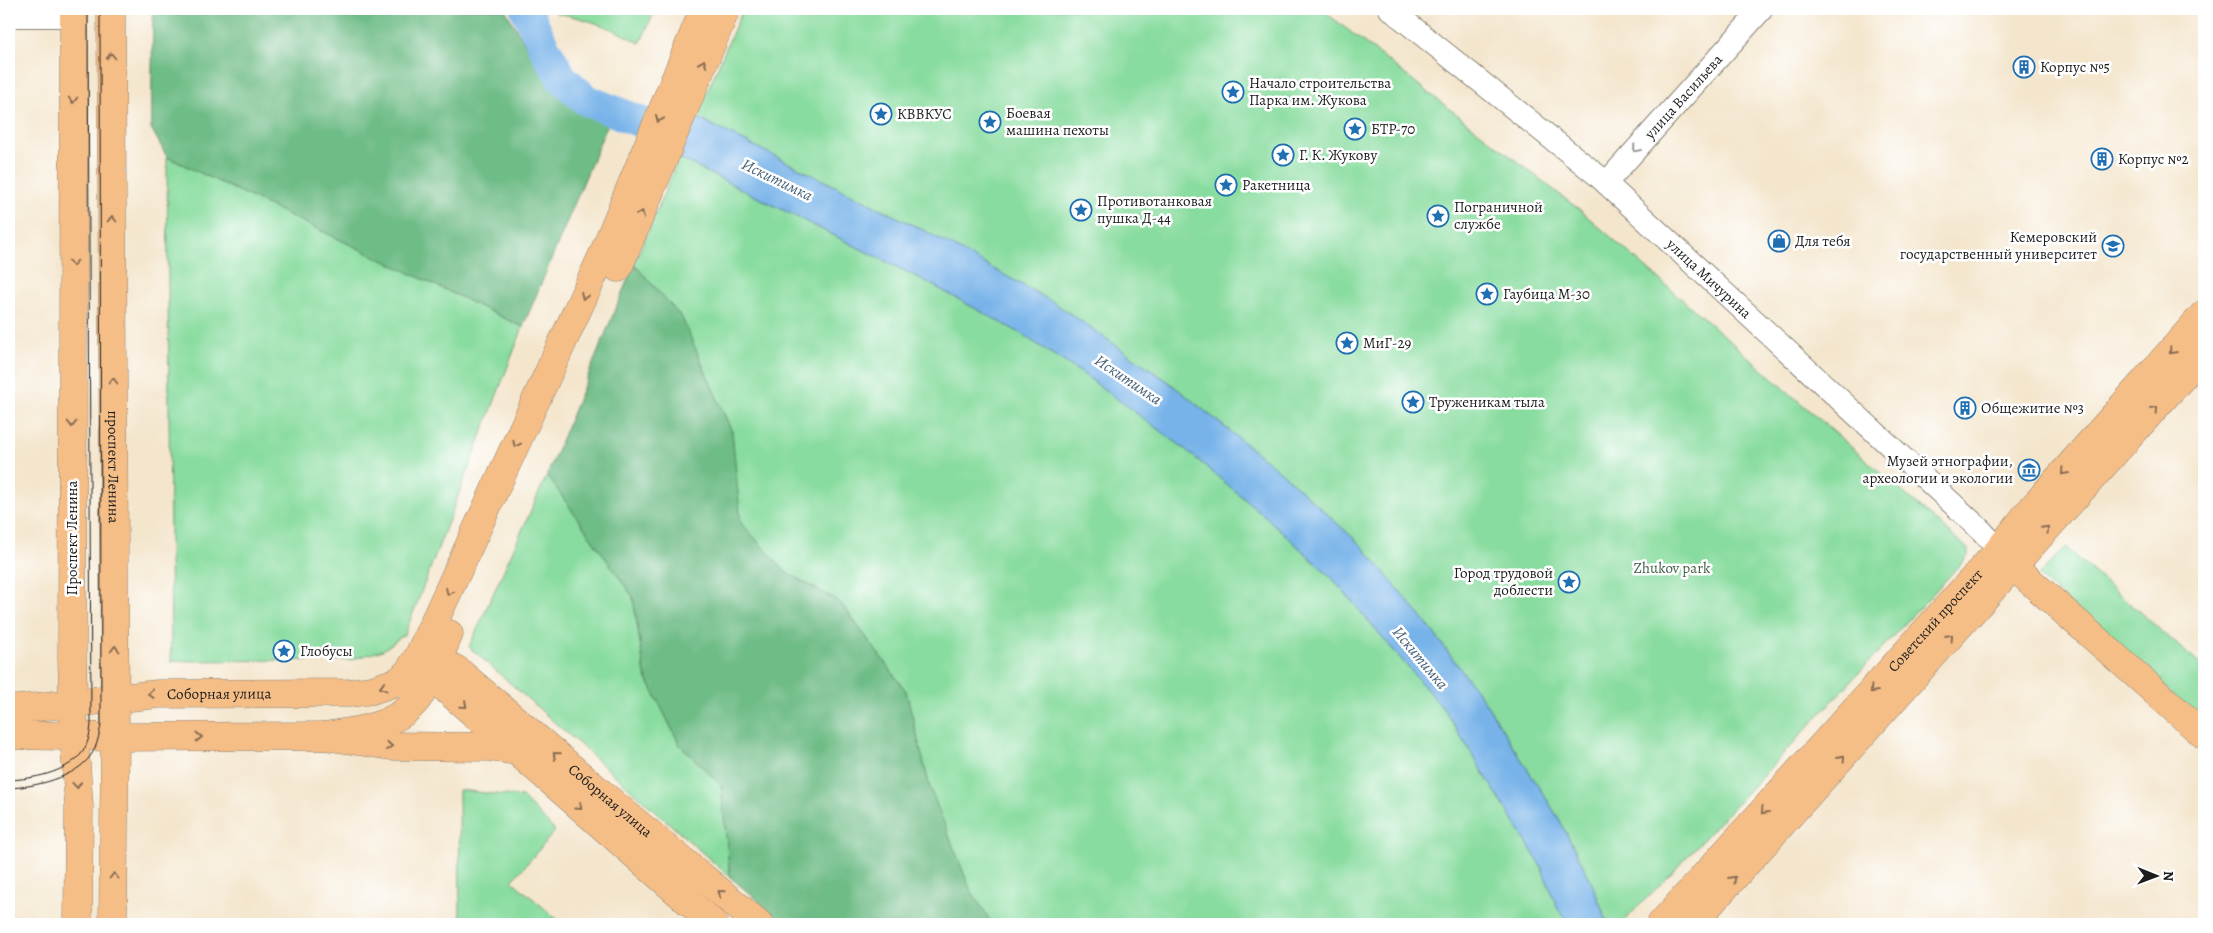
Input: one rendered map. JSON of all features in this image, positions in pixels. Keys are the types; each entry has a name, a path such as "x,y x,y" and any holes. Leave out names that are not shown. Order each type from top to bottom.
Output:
{"main road":[{"name":"проспект Ленина","path":"111,9 115,698 113,924"},
{"path":"324,736 378,726 395,718 409,708 421,695 429,664 614,255 718,10"},
{"name":"Проспект Ленина","path":"74,13 72,340 74,736"},
{"name":"Советский проспект","path":"2006,557 2028,512 2204,314"},
{"name":"Советский проспект","path":"1661,924 1693,912 2006,557 2204,353"},
{"path":"2006,557 2204,735"},
{"name":"Соборная улица","path":"429,664 517,752 714,924"},
{"name":"Соборная улица","path":"9,710 158,694 348,693 372,690 399,681 409,671 429,664 457,670 759,924"},
{"path":"9,735 115,737 324,736 391,746 488,747 517,752"},
{"path":"74,736 79,806 78,924"}],"street":[{"name":"улица Мичурина","path":"1390,9 1606,183 1982,531 2006,557"},
{"name":"улица Васильева","path":"1606,183 1762,9"},
{"path":"9,16 74,13"}],"green space":[{"path":"153,9 505,9 541,72 577,103 609,121 523,327 167,157 151,128"},
{"path":"552,9 656,9 640,43 599,24 556,13"},
{"name":"Zhukov park","path":"743,9 1321,9 1581,211 1968,549 1968,556 1670,875 1621,924 1608,924 1590,879 1559,819 1485,702 1427,624 1362,546 1282,473 1166,380 1053,302 927,232 696,117"},
{"path":"167,157 523,327 405,634 383,650 350,660 171,661"},
{"path":"679,158 927,282 1020,333 1086,376 1185,449 1266,517 1332,578 1446,712 1541,866 1558,909 1570,924 992,924 970,889 930,788 906,691 840,602 786,572 740,523 732,432 682,318 634,264"},
{"path":"634,264 682,318 732,432 741,523 786,572 840,602 906,691 930,788 970,889 992,924 785,924 730,877 721,785 680,745 645,675 633,597 547,475"},
{"path":"547,475 633,597 645,675 680,745 721,785 730,877 469,647"},
{"path":"2065,547 2204,668 2204,722 2038,576"},
{"path":"459,790 522,797 555,831 512,881 563,924 460,924"}],"water":[{"path":"696,117 927,232 1053,302 1166,380 1282,473 1362,546 1427,624 1485,702 1559,819 1590,879 1608,924 1570,924 1558,909 1541,866 1446,712 1332,578 1266,517 1185,449 1086,376 1020,333 927,282 679,158"}],"waterway":[{"name":"Искитимка","path":"526,9 544,47 562,78 586,100 683,139"}],"tram line":[{"path":"9,780 48,774 74,761 81,754 88,741 91,725 88,9"},
{"path":"9,788 30,786 54,780 75,770 93,752 98,741 101,725 100,9"}],"place":[{"name":"Корпус №5","path":"2024,67"},
{"name":"Начало строительства Парка им. Жукова","path":"1233,92"},
{"name":"КВВКУС","path":"881,114"},
{"name":"Боевая машина пехоты","path":"990,122"},
{"name":"БТР-70","path":"1355,129"},
{"name":"Г. К. Жукову","path":"1283,155"},
{"name":"Корпус №2","path":"2102,159"},
{"name":"Ракетница","path":"1226,185"},
{"name":"Противотанковая пушка Д-44","path":"1081,210"},
{"name":"Пограничной службе","path":"1438,216"},
{"name":"Для тебя","path":"1779,241"},
{"name":"Кемеровский государственный университет","path":"2113,246"},
{"name":"Гаубица М-30","path":"1487,294"},
{"name":"МиГ-29","path":"1347,343"},
{"name":"Труженикам тыла","path":"1413,402"},
{"name":"Общежитие №3","path":"1965,408"},
{"name":"Музей этнографии, археологии и экологии","path":"2029,470"},
{"name":"Город трудовой доблести","path":"1569,582"},
{"name":"Глобусы","path":"284,651"}]}
